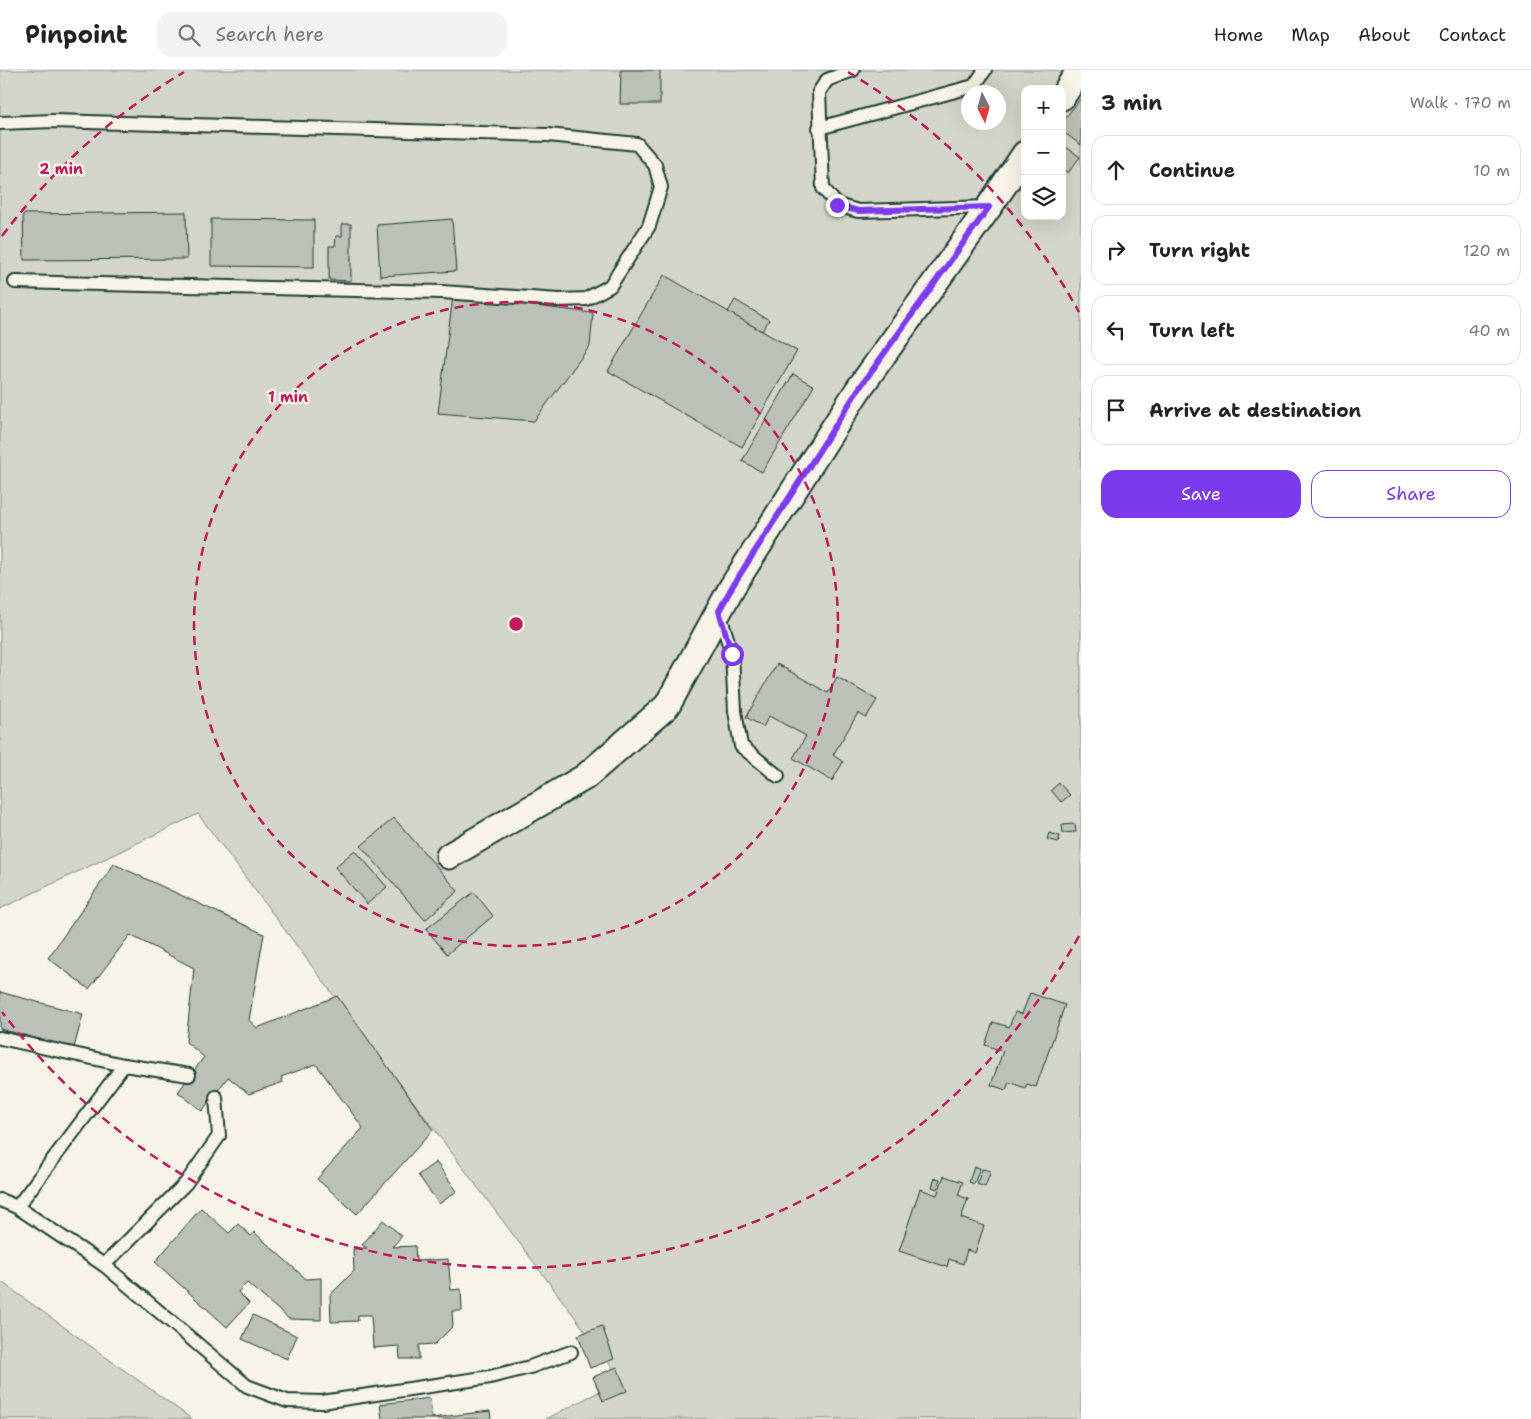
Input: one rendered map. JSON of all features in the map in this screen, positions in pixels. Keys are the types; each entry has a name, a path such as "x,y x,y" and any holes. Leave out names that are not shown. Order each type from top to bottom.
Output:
{"street":[{"path":"1066,91 1080,70"},
{"path":"449,856 585,777 667,706 719,611 858,390 1021,160"}],"lane":[{"path":"854,70 827,80 819,92 823,188 837,205 858,211 989,207"},
{"path":"819,128 974,86 985,70"},
{"path":"0,123 53,121 548,135 637,144 655,164 661,187 649,226 610,286 586,299 559,300 442,292 15,282"},
{"path":"719,611 732,654 735,711 740,746 778,776"},
{"path":"0,1038 124,1065 188,1075"},
{"path":"17,1207 124,1065"},
{"path":"104,1265 186,1183 219,1136 216,1097"},
{"path":"0,1200 17,1207 104,1265 247,1386 287,1401 322,1402 490,1377 530,1367 571,1352"}],"shaded area":[{"path":"0,70 1081,70 1081,1419 546,1419 622,1380 198,814 0,909"},
{"path":"0,1281 192,1419 0,1419"}],"building":[{"path":"621,70 660,70 660,104 620,104"},
{"path":"1081,98 1081,145 1066,134 1066,117"},
{"path":"1066,147 1080,157 1068,173 1066,172"},
{"path":"186,212 187,259 24,260 23,214"},
{"path":"211,219 314,220 314,267 211,266"},
{"path":"452,219 456,271 380,276 377,225"},
{"path":"342,224 351,224 351,281 329,280 329,246 335,246 336,236 342,236"},
{"path":"664,275 797,351 742,447 608,371"},
{"path":"453,296 593,313 590,346 534,421 438,413"},
{"path":"735,300 769,320 762,331 728,312"},
{"path":"793,374 814,386 762,472 742,461"},
{"path":"777,664 828,693 837,677 877,700 866,718 858,713 833,755 843,762 832,781 793,758 806,736 769,716 763,727 746,717"},
{"path":"1059,783 1070,795 1061,802 1051,790"},
{"path":"394,818 458,891 425,920 361,846"},
{"path":"1075,824 1076,832 1063,833 1062,825"},
{"path":"1049,833 1060,836 1058,842 1047,839"},
{"path":"355,850 387,887 367,904 335,867"},
{"path":"114,864 264,934 249,1020 257,1028 337,996 433,1130 357,1214 317,1179 363,1128 316,1064 281,1077 283,1082 249,1094 228,1077 202,1111 178,1092 204,1057 186,1042 194,968 130,935 89,989 48,958"},
{"path":"474,892 493,916 447,954 426,929"},
{"path":"0,992 83,1014 74,1048 0,1029"},
{"path":"1030,993 1065,1005 1036,1087 1027,1084 1025,1088 1009,1082 1006,1090 991,1085 1003,1051 985,1045 993,1022 1009,1027 1015,1012 1022,1014"},
{"path":"436,1162 457,1191 439,1204 418,1175"},
{"path":"974,1167 980,1168 974,1184 969,1182"},
{"path":"982,1169 991,1171 985,1187 977,1184"},
{"path":"944,1176 963,1182 958,1195 968,1199 961,1218 984,1226 975,1253 967,1250 963,1264 949,1259 947,1267 899,1251 920,1189 937,1195"},
{"path":"935,1178 940,1179 937,1189 932,1187"},
{"path":"201,1208 229,1233 238,1224 251,1236 254,1232 306,1279 321,1278 321,1320 289,1319 247,1283 238,1292 249,1303 227,1327 155,1262"},
{"path":"383,1220 402,1236 392,1247 415,1246 416,1261 448,1259 451,1290 461,1289 462,1311 452,1311 453,1326 435,1344 419,1345 419,1359 400,1359 399,1346 373,1348 371,1315 358,1315 358,1321 331,1322 330,1295 354,1271 353,1249 367,1248 362,1245"},
{"path":"253,1315 297,1336 287,1359 242,1339"},
{"path":"602,1326 614,1359 590,1368 578,1335"},
{"path":"617,1367 627,1391 603,1401 593,1377"},
{"path":"430,1398 432,1418 490,1411 491,1419 382,1419 380,1404"}],"route":[{"path":"732,654 719,611 732,587 858,390 989,207 858,211 837,205"}]}
